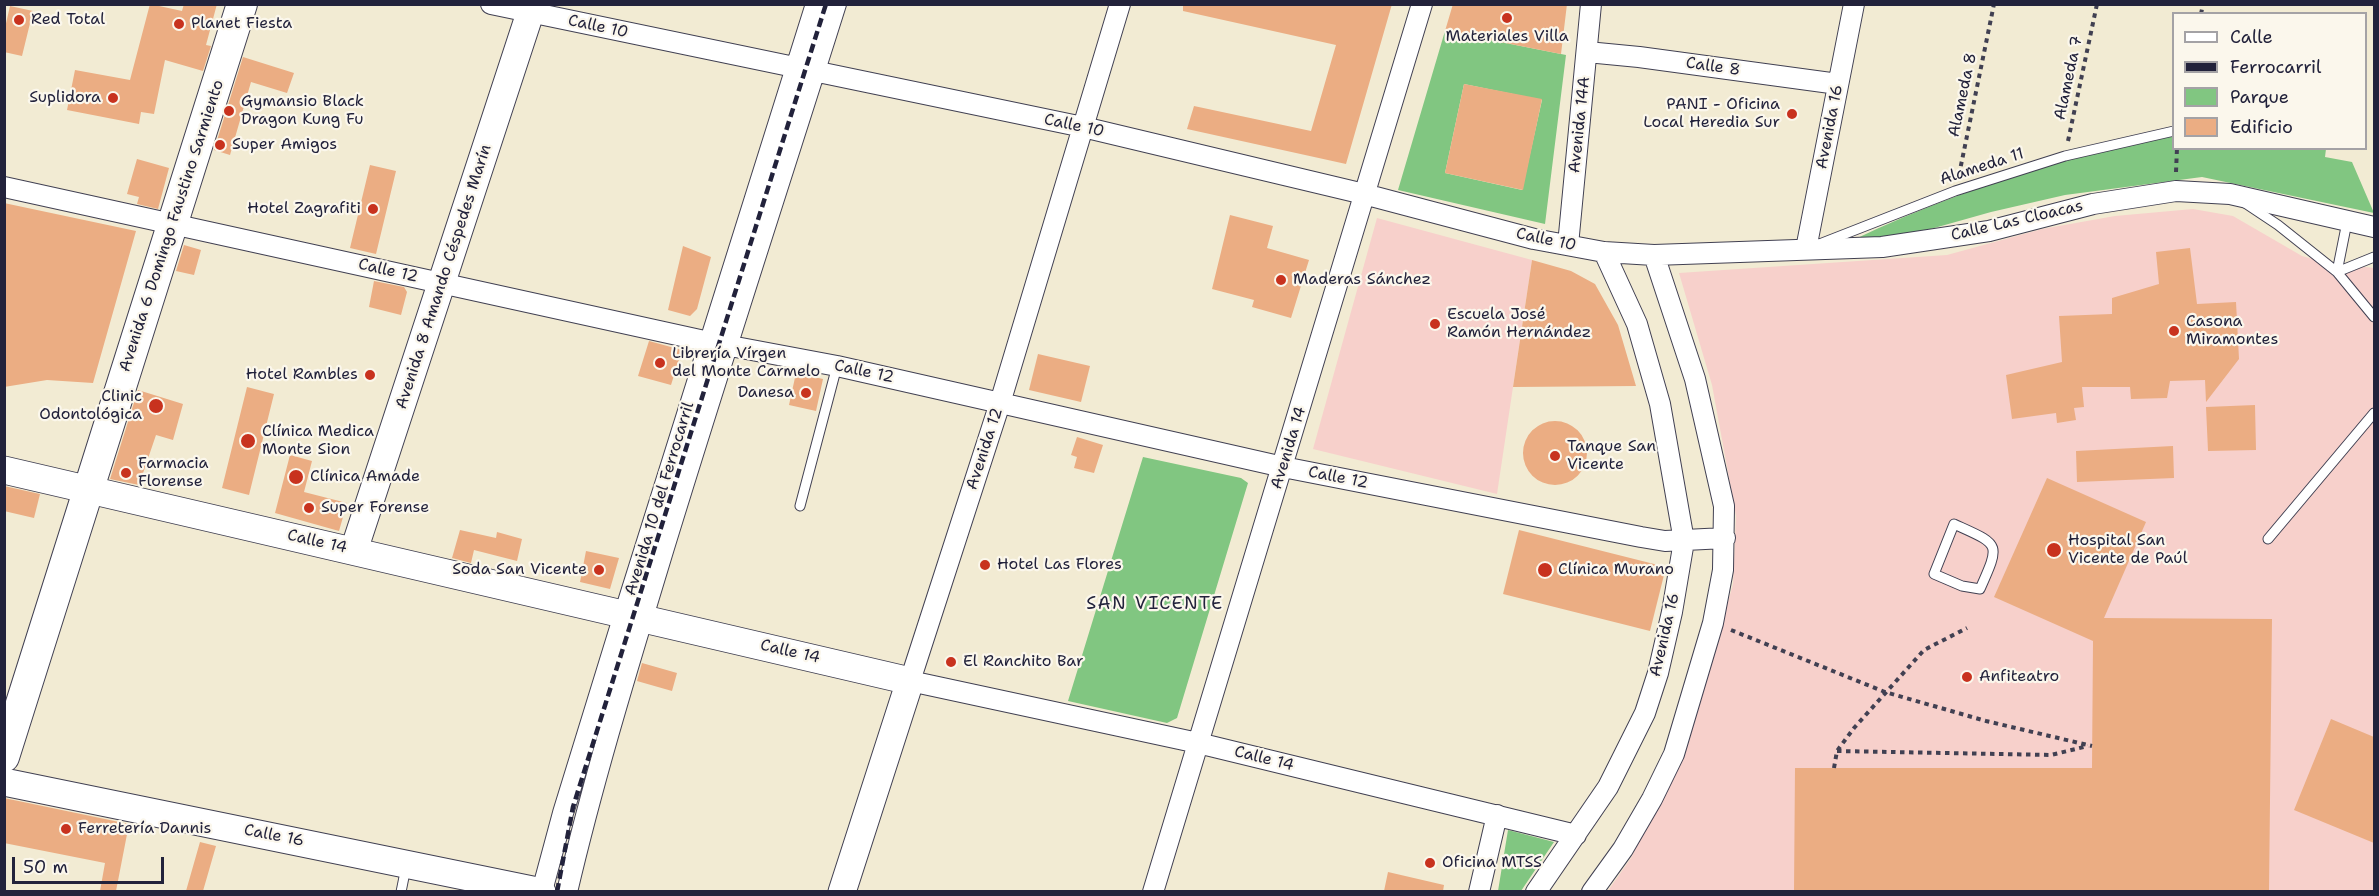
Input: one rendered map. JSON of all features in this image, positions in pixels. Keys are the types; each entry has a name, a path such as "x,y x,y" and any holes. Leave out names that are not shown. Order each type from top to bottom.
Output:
{"main road":[{"name":"Avenida 6 Domingo Faustino Sarmiento","path":"4,757 242,4"},
{"name":"Avenida 8 Amando Céspedes Marín","path":"354,550 532,9"},
{"name":"Calle 14","path":"4,470 910,681"},
{"name":"Avenida 12","path":"842,891 910,681"},
{"name":"Calle 16","path":"4,782 542,891"}],"street":[{"name":"Calle 10","path":"491,4 532,9 805,70 1083,128 1365,194 1534,239 1604,252 1654,255"},
{"name":"Avenida 10 del Ferrocarril","path":"805,70 816,4"},
{"name":"Avenida 10 del Ferrocarril","path":"542,891 563,813 633,616 805,70 836,4"},
{"name":"Avenida 12","path":"910,681 1000,403 1120,4"},
{"name":"Avenida 14","path":"1153,891 1422,4"},
{"name":"Avenida 14A","path":"1568,245 1591,4"},
{"name":"Avenida 16","path":"1806,249 1854,4"},
{"name":"Calle 8","path":"1587,52 1838,84"},
{"name":"Calle 12","path":"4,187 718,344 837,366 1283,467 1665,541 1725,538"},
{"name":"Calle Las Cloacas","path":"1654,255 1882,247 1989,231 2093,204 2176,191 2230,194 2374,228"},
{"name":"Avenida 16","path":"1536,891 1608,787 1645,713 1658,673 1672,612 1684,541 1660,404 1637,324 1604,252"},
{"path":"1592,891 1623,849 1652,799 1674,754 1713,623 1723,570 1725,506 1695,379 1654,255"},
{"name":"Avenida 10 del Ferrocarril","path":"567,891 633,616"},
{"name":"Calle 14","path":"910,681 1198,743 1576,835"},
{"path":"1479,891 1497,815"}],"lane":[{"name":"Alameda 11","path":"1806,249 1955,191 2065,156 2172,131"},
{"path":"2230,194 2278,225 2337,272 2374,317"},
{"path":"2337,272 2347,222"},
{"path":"2337,272 2374,257"},
{"path":"800,506 837,366"},
{"path":"2268,539 2374,413"},
{"path":"1954,524 1988,540 1994,547 1995,556 1980,589 1962,586 1934,574 1954,524"},
{"path":"402,891 407,863"}],"path":[{"name":"Alameda 8","path":"1955,191 1994,4"},
{"name":"Alameda 7","path":"2065,156 2097,4"},
{"path":"1713,623 1885,692 1986,721 2092,746 2051,755 1837,752"},
{"path":"1833,768 1837,752 1885,692 1924,650 1967,628"}],"shaded area":[{"name":"Hospital San Vicente de Paúl","path":"2193,209 2233,216 2302,256 2328,263 2374,268 2374,891 1607,892 1631,858 1693,727 1733,584 1736,516 1712,385 1679,273 1947,255 2042,229 2115,216"},
{"name":"Escuela José Ramón Hernández","path":"1377,218 1532,260 1497,494 1313,449"}],"green space":[{"path":"1445,31 1566,55 1545,224 1398,190","holes":["1464,84 1542,100 1522,190 1445,173"]},
{"path":"2172,136 2172,150 2326,150 2325,157 2352,162 2374,213 2202,177 2065,195 1991,212 1920,232 1851,241 1959,195 2096,152"},
{"path":"1143,457 1241,478 1248,483 1177,718 1167,723 1068,701"},
{"path":"1508,830 1554,842 1521,891 1498,891"}],"building":[{"path":"150,4 182,11 184,4 217,4 206,45 211,46 203,71 165,60 154,114 141,112 139,124 67,110 75,70 130,80"},
{"path":"1183,4 1392,4 1346,164 1187,129 1194,106 1311,131 1336,45 1183,11"},
{"name":"Materiales Villa","path":"1453,4 1567,4 1561,54 1445,31"},
{"name":"Red Total","path":"10,6 33,11 22,56 4,52 4,32"},
{"path":"243,57 294,73 287,93 251,82 230,155 214,150"},
{"path":"1464,84 1542,99 1523,190 1445,173"},
{"path":"137,159 169,168 158,209 137,204 139,197 127,194"},
{"name":"Hotel Zagrafiti","path":"370,165 396,171 376,254 350,248"},
{"path":"4,203 136,231 93,383 47,380 4,387"},
{"path":"1230,215 1273,226 1267,248 1309,260 1291,318 1252,307 1254,300 1212,289"},
{"path":"184,245 201,250 194,275 176,271"},
{"path":"683,246 711,257 697,309 690,316 668,310"},
{"name":"Casona Miramontes","path":"2190,248 2197,304 2236,302 2239,359 2206,402 2205,380 2170,381 2167,398 2131,399 2130,387 2082,387 2084,407 2074,408 2076,420 2057,423 2056,413 2012,419 2006,375 2062,362 2059,316 2112,314 2112,298 2159,284 2156,252"},
{"path":"1532,260 1571,271 1595,284 1618,325 1636,386 1513,387"},
{"path":"374,281 404,287 407,292 401,315 369,307"},
{"name":"Librería Vírgen del Monte Carmelo","path":"649,341 682,350 671,385 638,376"},
{"path":"1038,354 1090,366 1081,402 1029,390"},
{"name":"Danesa","path":"796,373 823,379 816,411 789,405"},
{"name":"Clínica Medica Monte Sion","path":"247,387 274,394 249,495 222,488"},
{"path":"138,390 183,404 173,440 156,435 139,485 110,479"},
{"path":"2255,405 2256,450 2208,451 2206,407"},
{"name":"Tanque San Vicente","path":"1555,421 1573,427 1581,435 1587,453 1581,471 1573,479 1555,485 1537,479 1529,471 1523,453 1529,435 1537,427"},
{"path":"1077,437 1103,445 1094,473 1074,468 1077,457 1071,455"},
{"path":"2173,446 2174,478 2077,482 2076,451"},
{"path":"290,455 312,461 304,492 347,503 339,531 275,513"},
{"path":"2047,478 2146,522 2104,618 2272,619 2269,891 1794,891 1795,768 2092,768 2093,641 1994,597"},
{"path":"4,486 40,494 34,518 4,511"},
{"path":"460,530 496,538 497,532 522,539 517,561 474,550 471,563 452,558"},
{"path":"1519,530 1666,567 1650,631 1503,594"},
{"name":"Soda San Vicente","path":"586,551 619,558 610,589 580,582"},
{"path":"642,663 677,673 672,691 637,681"},
{"path":"2331,719 2374,737 2374,843 2294,810"},
{"name":"Ferretería Dannis","path":"4,798 129,824 116,891 100,891 105,863 4,843"},
{"path":"200,842 216,846 203,891 186,891"},
{"path":"1388,872 1444,885 1443,891 1384,891"}],"railway":[{"path":"557,892 573,807 826,4"}],"place":[{"name":"Materiales Villa","path":"1507,18"},
{"name":"Red Total","path":"19,20"},
{"name":"Planet Fiesta","path":"179,24"},
{"name":"Suplidora","path":"113,98"},
{"name":"Gymansio Black Dragon Kung Fu","path":"229,111"},
{"name":"PANI - Oficina Local Heredia Sur","path":"1792,114"},
{"name":"Super Amigos","path":"220,145"},
{"name":"Hotel Zagrafiti","path":"373,209"},
{"name":"Maderas Sánchez","path":"1281,280"},
{"name":"Escuela José Ramón Hernández","path":"1435,324"},
{"name":"Casona Miramontes","path":"2174,331"},
{"name":"Librería Vírgen del Monte Carmelo","path":"660,363"},
{"name":"Hotel Rambles","path":"370,375"},
{"name":"Danesa","path":"806,393"},
{"name":"Clinic Odontológica","path":"156,406"},
{"name":"Clínica Medica Monte Sion","path":"248,441"},
{"name":"Tanque San Vicente","path":"1555,456"},
{"name":"Farmacia Florense","path":"126,473"},
{"name":"Clínica Amade","path":"296,477"},
{"name":"Super Forense","path":"309,508"},
{"name":"Hospital San Vicente de Paúl","path":"2054,550"},
{"name":"Hotel Las Flores","path":"985,565"},
{"name":"Soda San Vicente","path":"599,570"},
{"name":"Clínica Murano","path":"1545,570"},
{"name":"El Ranchito Bar","path":"951,662"},
{"name":"Anfiteatro","path":"1967,677"},
{"name":"Ferretería Dannis","path":"66,829"},
{"name":"Oficina MTSS","path":"1430,863"}],"district":[{"name":"SAN VICENTE","path":"1155,604"}]}
